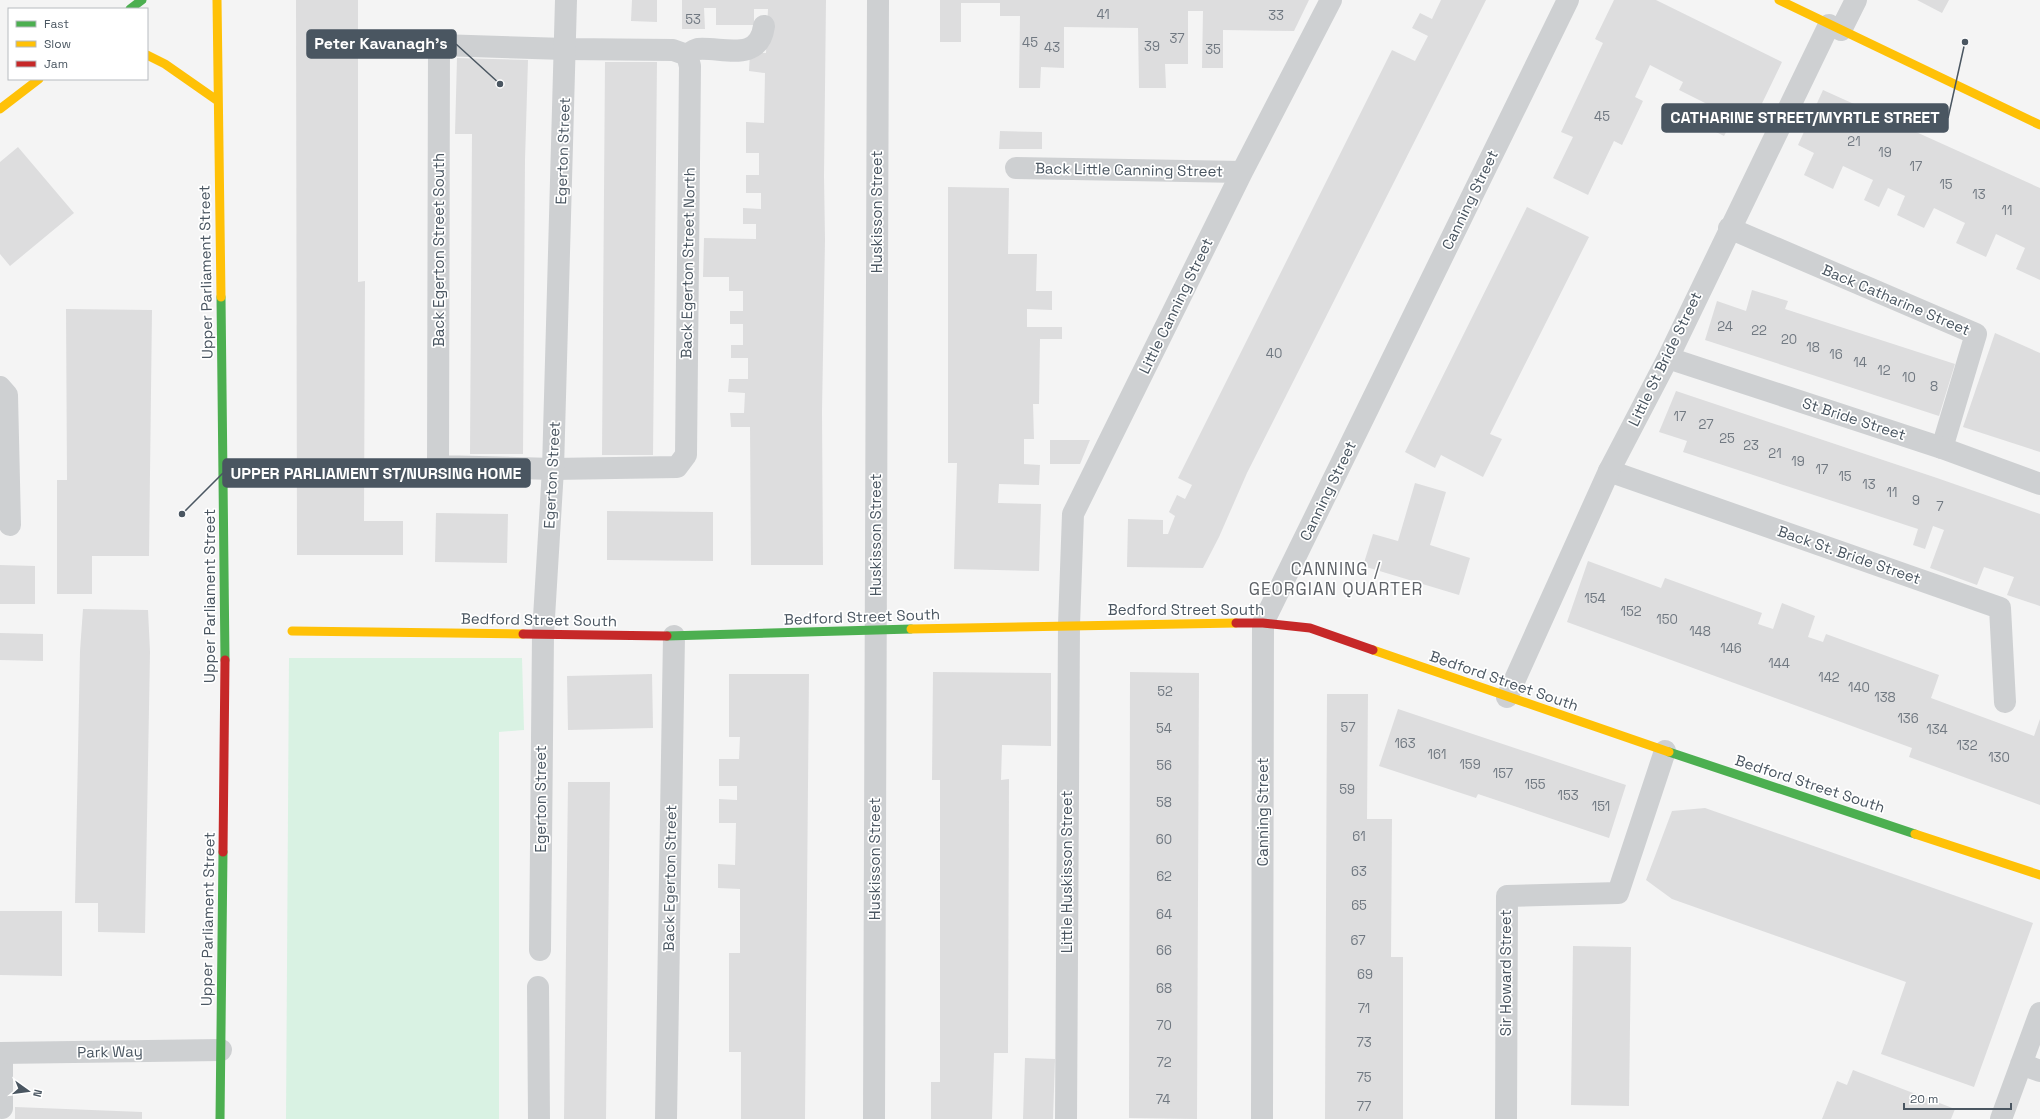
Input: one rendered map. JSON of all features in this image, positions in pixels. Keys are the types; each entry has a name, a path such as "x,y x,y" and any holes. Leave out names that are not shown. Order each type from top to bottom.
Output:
{"main road":[{"path":"131,8 142,0"},
{"name":"Upper Parliament Street","path":"217,0 225,632 220,1119"},
{"path":"1779,0 2040,125"},
{"path":"148,56 165,64 218,101"},
{"path":"0,109 38,80"},
{"name":"Bedford Street South","path":"292,631 674,636 1069,625 1263,623 1310,628 1665,751 2040,875"}],"street":[{"name":"Egerton Street","path":"540,950 543,634 553,469 566,49 566,0"},
{"name":"Huskisson Street","path":"874,1119 878,0"},
{"name":"Little Canning Street","path":"1069,625 1073,514 1242,172 1331,0"},
{"name":"Canning Street","path":"1262,1119 1263,623 1568,0"},
{"name":"Little St Bride Street","path":"1507,697 1609,471 1668,358 1729,228 1835,27 1856,0"},
{"path":"566,49 673,50 687,55 696,49 742,51 757,43 762,38 764,26"},
{"name":"Back Egerton Street South","path":"553,469 438,466 440,45 566,49"},
{"name":"Back Egerton Street North","path":"553,469 677,466 686,455 690,66 687,55"},
{"name":"Back Little Canning Street","path":"1016,168 1242,172"},
{"name":"Back Catharine Street","path":"1729,228 1976,334 1942,448"},
{"name":"St Bride Street","path":"1668,358 1942,448 2040,484"},
{"path":"0,387 8,395 10,525"},
{"name":"Back St. Bride Street","path":"1609,471 2000,608 2005,702"},
{"name":"Little Huskisson Street","path":"1066,1119 1069,625"},
{"name":"Back Egerton Street","path":"666,1119 674,636"},
{"name":"Sir Howard Street","path":"1506,1119 1507,896 1618,893 1665,751"},
{"path":"538,987 539,1119"},
{"path":"2001,1119 2031,1067 2040,1013"},
{"name":"Park Way","path":"1,1053 221,1050"},
{"path":"1,1053 2,1108"}],"green space":[{"path":"289,658 522,658 524,730 499,732 499,1119 286,1119"}],"building":[{"path":"296,0 358,0 358,282 365,281 364,521 403,521 403,555 297,555"},
{"path":"632,0 657,0 657,22 631,21"},
{"path":"682,0 826,0 824,176 825,240 822,412 823,565 751,565 750,427 731,427 730,413 744,413 745,393 728,392 729,379 748,379 748,358 731,358 731,345 743,345 743,324 730,324 730,311 743,311 743,291 729,291 729,277 703,277 704,238 756,239 756,224 743,224 743,208 761,209 761,193 746,193 746,175 759,175 759,153 746,153 746,122 764,123 765,73 749,71 750,53 766,53 768,9 754,9 754,25 716,25 716,8 704,8 705,29 682,29"},
{"path":"940,0 1309,0 1294,31 1223,30 1223,68 1202,68 1203,11 1188,11 1188,64 1165,64 1166,88 1139,88 1138,28 1064,27 1064,68 1041,67 1040,88 1019,88 1020,16 1000,16 1000,3 961,3 961,42 940,42"},
{"path":"1441,0 1486,0 1247,473 1219,537 1203,568 1127,567 1128,519 1163,520 1163,534 1168,534 1175,516 1169,512 1177,495 1185,499 1192,485 1178,478 1392,50 1415,61 1428,36 1412,28 1420,13 1432,19"},
{"path":"1614,0 1656,0 1782,62 1751,126 1734,117 1724,136 1698,123 1707,104 1679,90 1683,82 1650,65 1635,97 1643,101 1622,145 1614,141 1588,195 1553,178 1573,137 1561,132 1603,43 1595,39"},
{"path":"1917,0 1949,0 1942,13"},
{"path":"457,58 528,60 525,160 523,454 470,454 472,134 455,134"},
{"path":"605,62 657,62 653,455 602,455"},
{"path":"1823,90 2040,188 2040,280 2016,269 2025,248 1996,234 1986,257 1956,243 1965,223 1934,208 1924,228 1897,215 1905,196 1888,188 1879,207 1864,200 1873,180 1843,166 1833,189 1804,175 1814,153 1798,145"},
{"path":"1000,131 1042,132 1042,149 999,149"},
{"path":"18,147 74,213 10,266 0,254 0,162"},
{"path":"948,187 1009,188 1008,254 1037,254 1036,291 1052,291 1052,310 1027,309 1027,327 1062,327 1062,339 1040,339 1039,404 1033,404 1034,439 1024,439 1024,464 1040,465 1039,485 999,484 998,503 1041,504 1039,571 954,569 957,463 948,463"},
{"path":"1527,207 1589,237 1490,434 1502,439 1483,477 1441,455 1435,468 1405,452"},
{"path":"1752,290 1788,301 1785,309 1955,364 1939,416 1705,340 1717,301 1746,311"},
{"path":"66,309 152,310 149,556 92,556 92,594 57,594 57,480 67,480"},
{"path":"1995,333 2040,353 2040,452 1963,427"},
{"path":"1676,391 2040,514 2040,606 2007,595 2014,577 1984,567 1977,585 1930,568 1944,530 1933,526 1925,549 1913,545 1918,529 1683,452 1687,441 1659,432"},
{"path":"1050,440 1090,440 1080,464 1050,464"},
{"path":"1415,483 1446,492 1430,545 1470,558 1459,595 1363,566 1373,534 1398,541"},
{"path":"607,511 713,512 713,561 607,560"},
{"path":"436,513 508,514 507,563 435,562"},
{"path":"1588,561 1661,588 1665,578 1762,613 1758,624 1773,629 1782,603 1815,616 1808,637 1823,642 1826,634 1939,675 1931,698 2034,736 2040,719 2040,805 1909,757 1912,748 1567,622"},
{"path":"0,565 35,566 35,604 0,604"},
{"path":"83,609 148,610 150,652 145,933 98,932 98,903 75,903 80,651"},
{"path":"0,633 43,634 43,661 0,660"},
{"path":"933,672 1051,673 1051,746 1002,745 1001,780 1009,779 1008,1053 994,1053 992,1119 931,1119 931,1082 940,1082 940,780 932,780"},
{"path":"1130,672 1199,673 1197,1119 1129,1118"},
{"path":"652,674 653,728 568,730 567,676"},
{"path":"729,674 809,674 805,1119 741,1119 741,1052 729,1052 729,953 740,953 740,889 718,888 718,864 735,865 736,823 719,823 719,799 737,800 737,786 719,786 719,759 739,759 740,737 729,737"},
{"path":"1327,694 1368,694 1367,819 1392,819 1391,957 1403,957 1403,1119 1325,1119"},
{"path":"1398,709 1626,785 1609,838 1478,794 1476,798 1379,766"},
{"path":"568,782 610,782 606,1119 564,1119"},
{"path":"1705,808 2033,923 1974,1087 1881,1054 1906,982 1672,899 1646,880 1672,811"},
{"path":"0,911 62,911 62,976 0,975"},
{"path":"1573,946 1631,947 1629,1106 1571,1105"},
{"path":"1025,1058 1055,1059 1053,1119 1023,1119"},
{"path":"1853,1070 1955,1109 1951,1119 1822,1119 1837,1081 1847,1085"},
{"path":"15,1107 142,1112 142,1119 15,1119"}],"traffic: fast":[{"path":"131,8 142,0"},
{"path":"221,297 225,660"},
{"path":"667,636 911,629"},
{"path":"1669,752 1915,834"},
{"path":"220,1119 223,852"}],"traffic: slow":[{"path":"217,0 221,297"},
{"path":"1779,0 2040,125"},
{"path":"148,56 165,64 218,101"},
{"path":"0,109 38,80"},
{"path":"911,629 1236,623"},
{"path":"292,631 523,634"},
{"path":"1373,650 1669,752"},
{"path":"1915,834 2040,875"}],"traffic: jam":[{"path":"1236,623 1263,623 1310,628 1373,650"},
{"path":"523,634 667,636"},
{"path":"223,852 225,660"}],"place":[{"name":"CATHARINE STREET/MYRTLE STREET","path":"1965,42"},
{"name":"Peter Kavanagh's","path":"500,84"},
{"name":"UPPER PARLIAMENT ST/NURSING HOME","path":"182,514"}],"district":[{"name":"CANNING / GEORGIAN QUARTER","path":"1336,579"}]}
